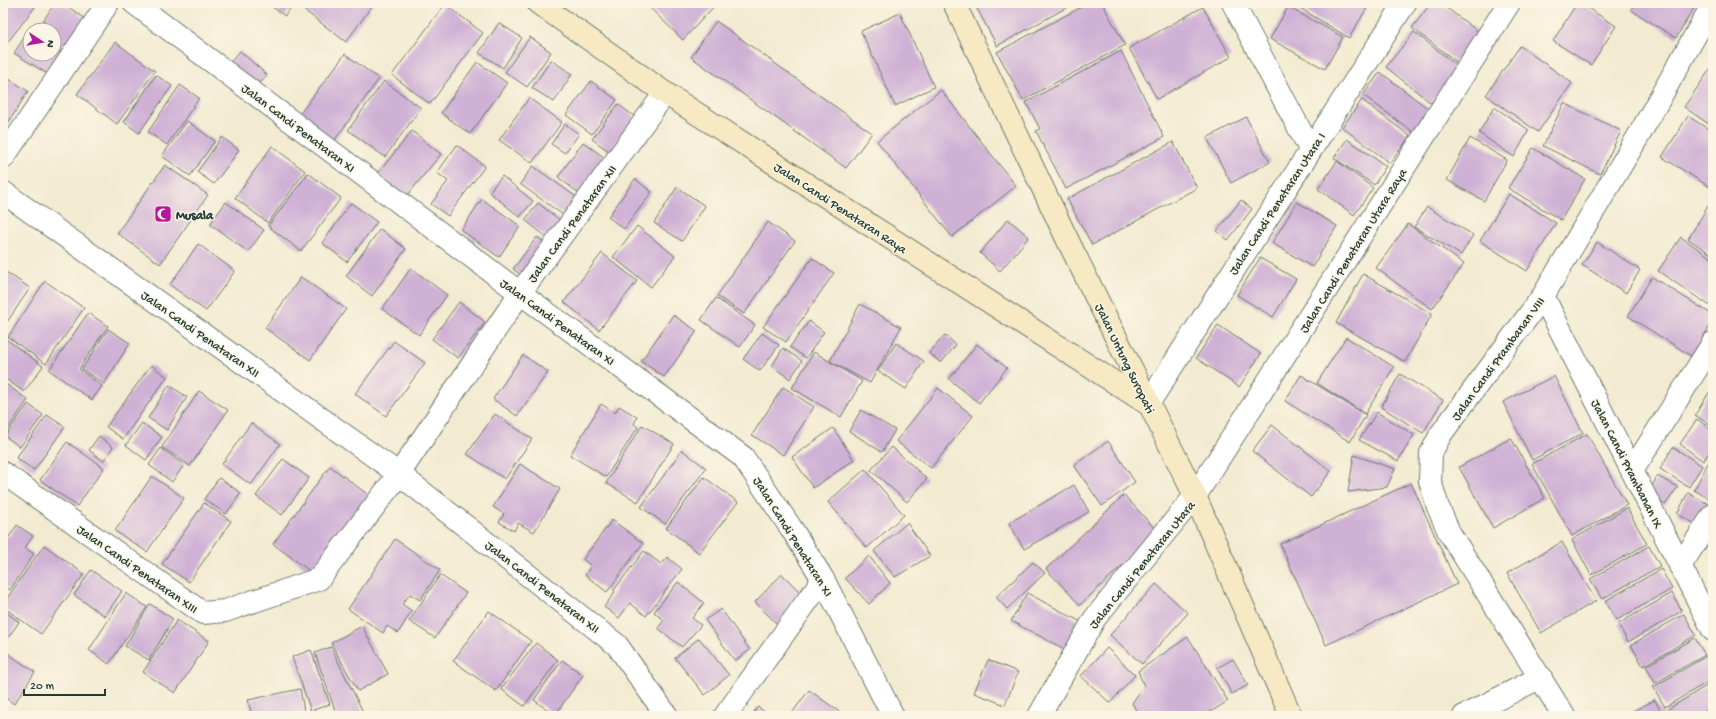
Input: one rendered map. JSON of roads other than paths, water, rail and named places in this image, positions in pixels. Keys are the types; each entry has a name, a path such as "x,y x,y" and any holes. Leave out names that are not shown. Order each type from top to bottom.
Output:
{"main road":[{"name":"Jalan Candi Penataran Raya","path":"538,3 665,93 1148,404"},
{"name":"Jalan Untung Suropati","path":"954,3 1148,404 1195,496 1291,716"}],"street":[{"path":"3,158 108,3"},
{"name":"Jalan Candi Penataran XI","path":"134,3 520,293 743,457 791,528 823,579 893,716"},
{"path":"1233,3 1310,149"},
{"name":"Jalan Candi Penataran Utara I","path":"1148,404 1310,149 1405,3"},
{"name":"Jalan Candi Penataran Utara Raya","path":"1195,496 1509,3"},
{"name":"Jalan Candi Prambanan VIII","path":"1564,716 1449,532 1438,507 1430,481 1431,453 1441,434 1543,296 1639,136 1713,4"},
{"name":"Jalan Candi Penataran XII","path":"399,474 520,293 665,93"},
{"name":"Jalan Candi Penataran XII","path":"3,192 399,474 617,645 667,716"},
{"name":"Jalan Candi Prambanan IX","path":"1543,296 1680,566 1706,602 1713,630"},
{"path":"1632,472 1713,344"},
{"name":"Jalan Candi Penataran XIII","path":"3,473 203,613 225,611 319,578 399,474"},
{"name":"Jalan Candi Penataran Utara","path":"1039,716 1095,618 1195,496"},
{"path":"1680,566 1713,515"},
{"path":"725,716 823,579"},
{"path":"1464,716 1541,678"}],"place":[{"name":"Musala","path":"163,214"}]}
